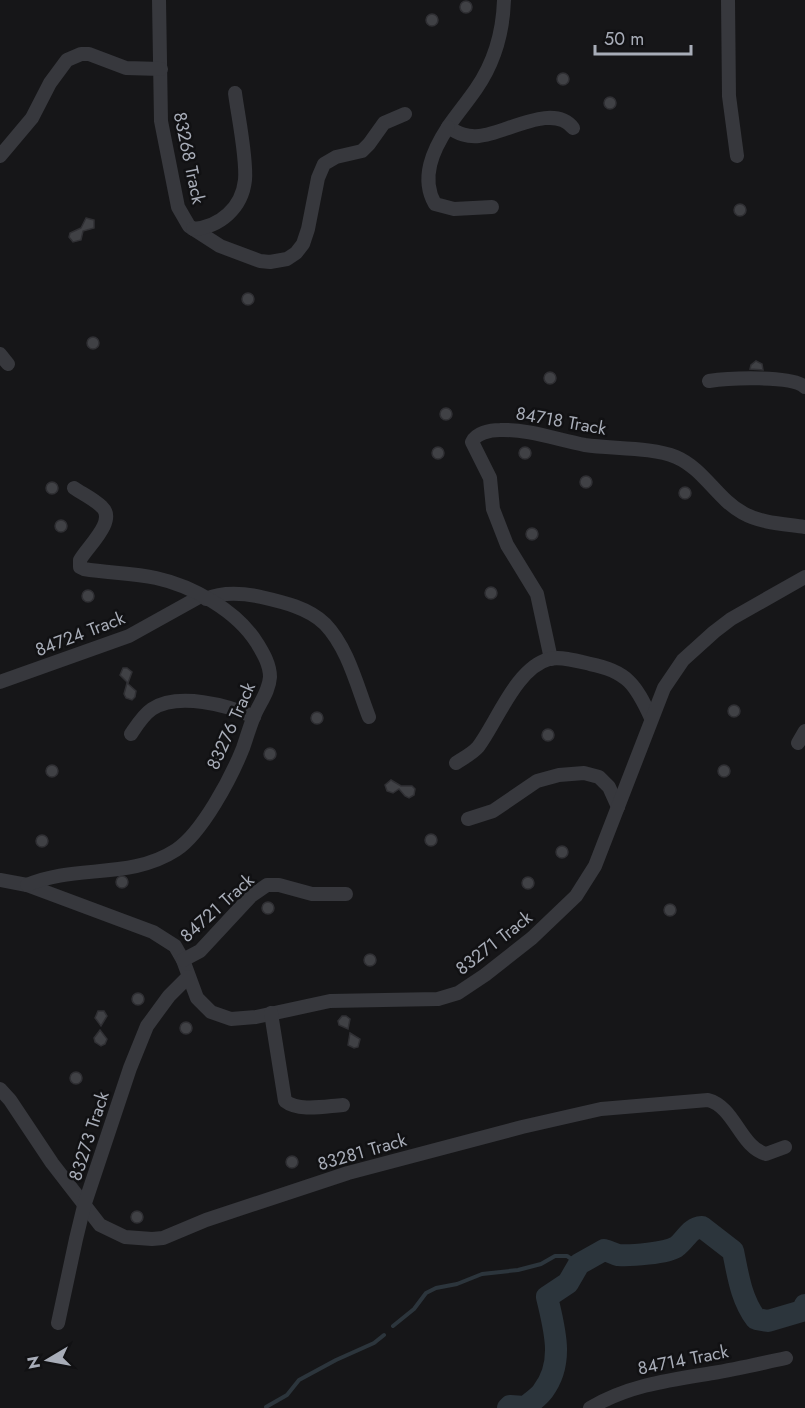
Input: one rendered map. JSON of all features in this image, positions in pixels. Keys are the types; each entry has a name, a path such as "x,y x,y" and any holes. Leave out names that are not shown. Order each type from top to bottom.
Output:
{"street":[{"name":"83268 Track","path":"159,0 160,106 178,207 193,229 220,246 260,261 270,262 287,259 296,253 303,244 314,209 318,178 324,164 336,157 362,151 384,123 405,114"},
{"path":"492,207 454,209 435,204 428,187 433,154 448,127 478,87 494,56 500,37 504,0"},
{"path":"728,0 728,89 737,156"},
{"path":"0,156 32,118 50,82 67,60 81,54 89,54 126,68 161,69"},
{"path":"193,229 212,226 224,219 244,187 245,168 235,93"},
{"path":"448,127 459,134 481,136 531,120 555,118 568,123 573,128"},
{"path":"709,381 746,378 792,382 805,387"},
{"name":"84718 Track","path":"551,658 537,594 507,545 496,520 490,478 472,442 480,434 507,430 586,445 675,457 696,470 744,514 805,527"},
{"name":"83276 Track","path":"27,885 48,877 135,867 177,849 189,838 213,805 239,758 269,684 268,663 252,635 234,616 204,597 156,578 82,568 80,560 105,526 107,517 102,507 74,488"},
{"name":"83271 Track","path":"0,880 27,885 153,932 175,946 183,960 197,998 211,1012 220,1016 242,1019 330,1001 447,997 468,987 532,938 576,896 595,866 651,718 673,674 698,646 731,619 805,577"},
{"path":"204,597 226,593 256,596 301,609 324,623 342,648 369,717"},
{"name":"84724 Track","path":"0,682 129,636 204,597"},
{"path":"456,763 477,748 524,677 536,665 551,658 604,666 621,674 635,686 651,718"},
{"path":"130,734 150,710 176,702 200,702 229,707 254,717"},
{"path":"468,819 493,811 537,781 559,774 592,774 605,781 618,807"},
{"name":"84721 Track","path":"183,960 200,951 251,896 267,885 279,885 312,894 346,894"},
{"name":"83273 Track","path":"58,1323 84,1206 130,1068 147,1026 169,996 188,977"},
{"path":"271,1013 285,1101 298,1107 343,1105"},
{"name":"83281 Track","path":"0,1089 52,1163 100,1225 125,1237 140,1239 164,1238 206,1220 348,1173 522,1126 601,1109 708,1100 722,1108 755,1149 766,1154 785,1147"},
{"name":"84714 Track","path":"590,1408 608,1397 647,1384 786,1358"}],"building":[{"path":"468,1 471,2 471,12 464,13 461,12 460,5 461,2"},
{"path":"434,14 437,15 437,25 430,26 427,25 426,18 427,15"},
{"path":"565,73 568,74 568,84 561,85 558,84 557,77 558,74"},
{"path":"612,97 615,98 615,108 608,109 605,108 604,101 605,98"},
{"path":"742,204 745,205 745,215 738,216 735,215 734,208 735,205"},
{"path":"86,218 94,220 94,228 83,231 81,240 73,242 69,237 70,233 81,228"},
{"path":"250,293 253,294 253,304 246,305 243,304 242,297 243,294"},
{"path":"95,337 98,338 98,348 91,349 88,348 87,341 88,338"},
{"path":"756,361 762,364 763,370 750,369"},
{"path":"552,372 555,373 555,383 548,384 545,383 544,376 545,373"},
{"path":"448,408 451,409 451,419 444,420 441,419 440,412 441,409"},
{"path":"440,447 443,448 443,458 436,459 433,458 432,451 433,448"},
{"path":"527,447 530,448 530,458 523,459 520,458 519,451 520,448"},
{"path":"588,476 591,477 591,487 584,488 581,487 580,480 581,477"},
{"path":"54,482 57,483 57,493 50,494 47,493 46,486 47,483"},
{"path":"687,487 690,488 690,498 683,499 680,498 679,491 680,488"},
{"path":"63,520 66,521 66,531 59,532 56,531 55,524 56,521"},
{"path":"534,528 537,529 537,539 530,540 527,539 526,532 527,529"},
{"path":"493,587 496,588 496,598 489,599 486,598 485,591 486,588"},
{"path":"90,590 93,591 93,601 86,602 83,601 82,594 83,591"},
{"path":"123,668 132,672 128,683 120,675"},
{"path":"127,683 136,691 132,700 126,698 124,694"},
{"path":"736,705 739,706 739,716 732,717 729,716 728,709 729,706"},
{"path":"319,712 322,713 322,723 315,724 312,723 311,716 312,713"},
{"path":"550,729 553,730 553,740 546,741 543,740 542,733 543,730"},
{"path":"220,748 223,749 223,759 216,760 213,759 212,752 213,749"},
{"path":"272,748 275,749 275,759 268,760 265,759 264,752 265,749"},
{"path":"54,765 57,766 57,776 50,777 47,776 46,769 47,766"},
{"path":"726,765 729,766 729,776 722,777 719,776 718,769 719,766"},
{"path":"391,780 401,786 412,786 415,789 414,795 409,798 399,789 393,793 387,791 385,785"},
{"path":"433,834 436,835 436,845 429,846 426,845 425,838 426,835"},
{"path":"44,835 47,836 47,846 40,847 37,846 36,839 37,836"},
{"path":"564,846 567,847 567,857 560,858 557,857 556,850 557,847"},
{"path":"122,876 128,882 122,888 116,882"},
{"path":"530,877 533,878 533,888 526,889 523,888 522,881 523,878"},
{"path":"270,902 273,903 273,913 266,914 263,913 262,906 263,903"},
{"path":"672,904 675,905 675,915 668,916 665,915 664,908 665,905"},
{"path":"372,954 375,955 375,965 368,966 365,965 364,958 365,955"},
{"path":"140,993 143,994 143,1004 136,1005 133,1004 132,997 133,994"},
{"path":"98,1011 104,1011 107,1016 101,1026 95,1018"},
{"path":"342,1016 350,1019 348,1029 339,1025 338,1021"},
{"path":"188,1022 191,1023 191,1033 184,1034 181,1033 180,1026 181,1023"},
{"path":"100,1030 107,1039 101,1046 95,1042 94,1038"},
{"path":"350,1033 360,1039 358,1047 348,1045"},
{"path":"78,1072 81,1073 81,1083 74,1084 71,1083 70,1076 71,1073"},
{"path":"294,1156 297,1157 297,1167 290,1168 287,1167 286,1160 287,1157"},
{"path":"139,1211 142,1212 142,1222 135,1223 132,1222 131,1215 132,1212"}],"waterway":[{"path":"508,1408 510,1406 525,1407 543,1391 550,1380 556,1357 556,1345 547,1297 568,1283 579,1264 604,1250 618,1255 665,1251 676,1247 691,1232 702,1227 733,1251 743,1295 756,1319 768,1321 802,1311 805,1305"},
{"path":"393,1326 414,1309 426,1293 436,1288 457,1284 482,1274 518,1270 541,1264 555,1256 567,1256 579,1264"},
{"path":"266,1407 287,1395 299,1380 374,1343 384,1335"}]}
